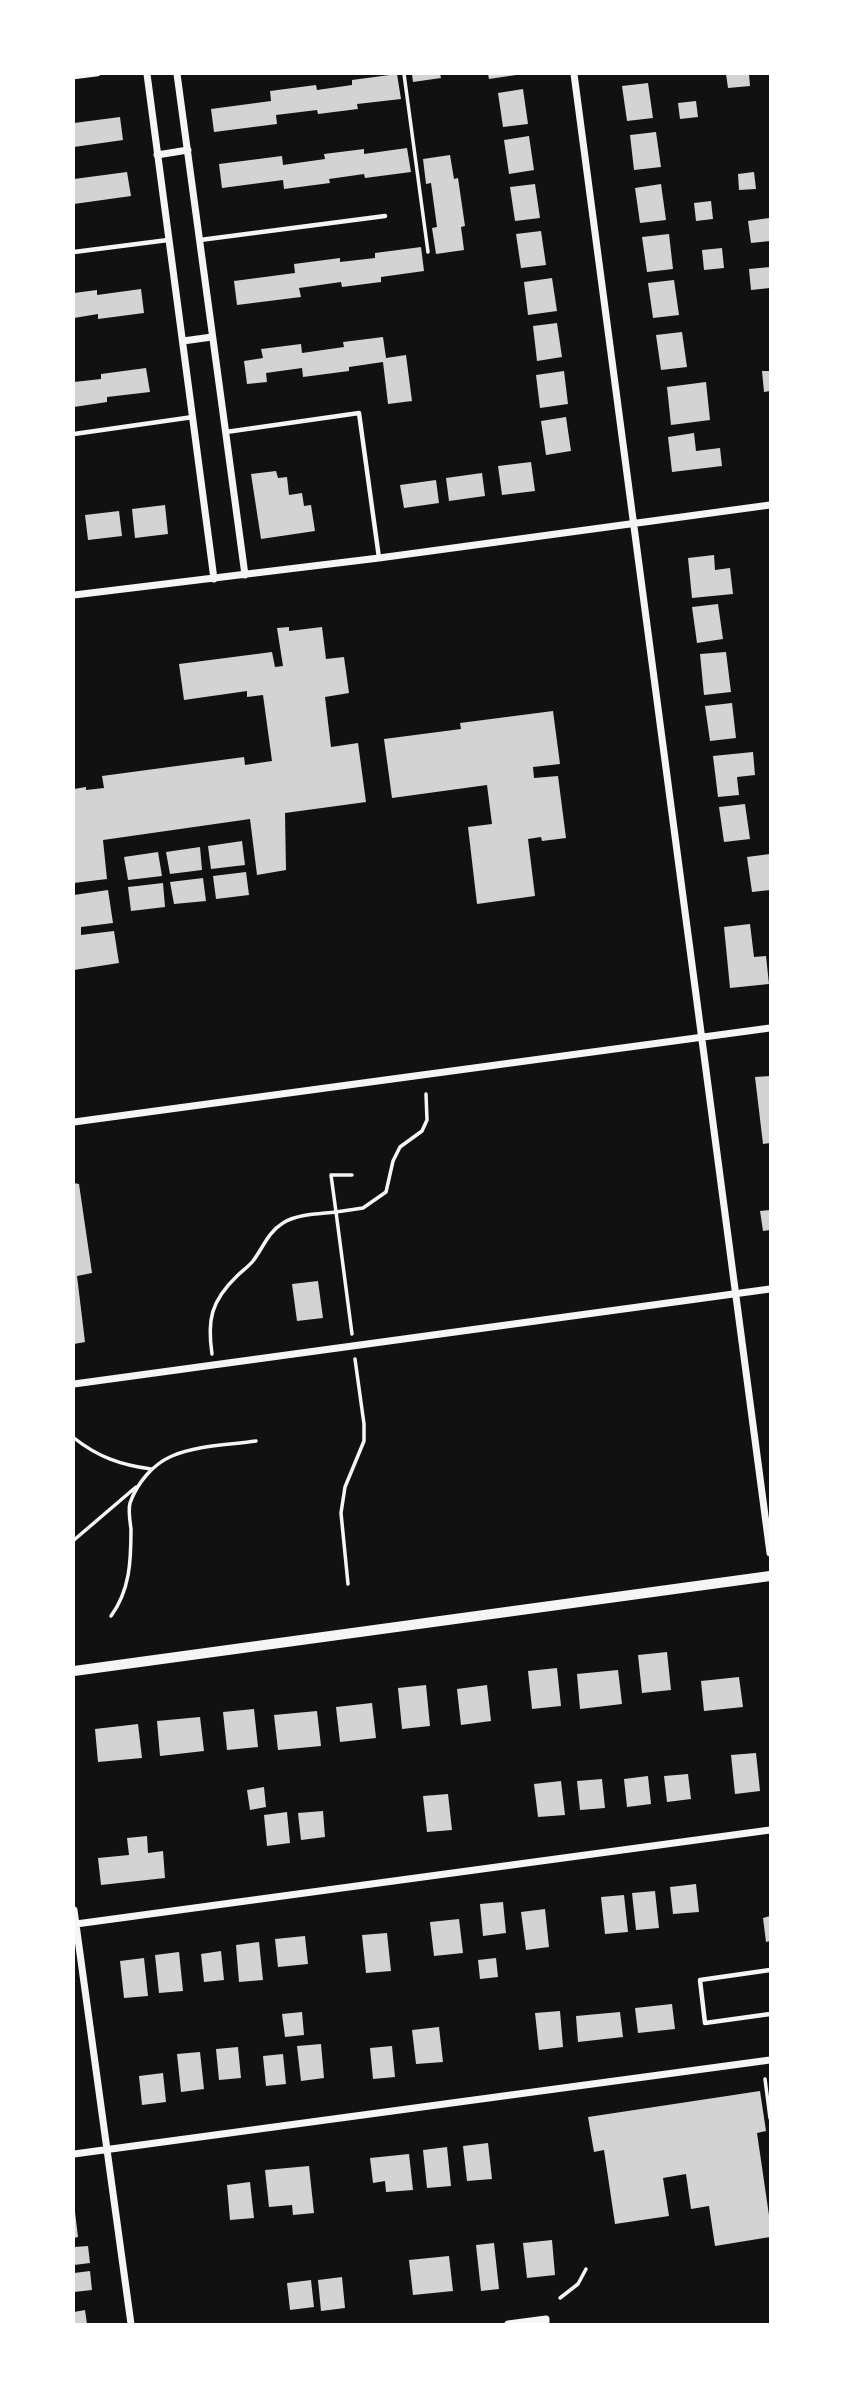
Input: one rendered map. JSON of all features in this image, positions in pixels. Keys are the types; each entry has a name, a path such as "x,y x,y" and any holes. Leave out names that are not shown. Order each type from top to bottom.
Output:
{"street":[{"path":"147,74 214,579"},
{"path":"177,74 245,575"},
{"path":"574,74 771,1553"},
{"path":"157,155 188,150"},
{"path":"183,341 212,337"},
{"path":"74,595 379,558 771,505"},
{"path":"74,1122 771,1028"},
{"path":"74,1384 771,1289"},
{"path":"74,1671 771,1577"},
{"path":"76,1924 771,1830"},
{"path":"74,1910 131,2325"},
{"path":"74,2154 771,2060"},
{"path":"508,2325 546,2322"}],"lane":[{"path":"74,77 98,74"},
{"path":"200,240 386,216"},
{"path":"74,252 168,240"},
{"path":"226,433 359,413 379,558"},
{"path":"74,434 192,417"},
{"path":"771,1970 699,1979 705,2023 771,2014"}],"path":[{"path":"404,74 428,252"},
{"path":"212,1354 208,1329 211,1311 222,1293 255,1259 269,1235 284,1222 294,1218 363,1208 376,1201 386,1192 393,1161 400,1147 422,1131 426,1120 426,1094"},
{"path":"352,1175 331,1175 352,1335"},
{"path":"348,1584 341,1513 345,1488 364,1441 355,1357"},
{"path":"74,1438 91,1452 111,1461 152,1469"},
{"path":"74,1540 138,1485 152,1469 172,1456 256,1441"},
{"path":"111,1616 120,1604 126,1588 131,1561 129,1505 138,1485"},
{"path":"765,2079 771,2118"},
{"path":"560,2298 578,2284 586,2269"}],"building":[{"path":"397,74 401,99 357,104 358,109 276,115 277,124 214,132 211,109 271,101 270,91 316,85 317,90 352,85 352,80"},
{"path":"412,74 440,74 441,78 413,82"},
{"path":"488,74 516,74 516,75 489,79"},
{"path":"726,74 749,74 750,86 728,88"},
{"path":"648,83 653,118 627,121 622,86"},
{"path":"523,89 528,124 503,127 498,93"},
{"path":"696,101 698,117 680,119 678,103"},
{"path":"120,117 123,140 74,147 74,123"},
{"path":"656,132 661,167 634,170 630,135"},
{"path":"529,136 534,170 509,174 504,140"},
{"path":"407,148 411,172 365,178 364,174 329,179 330,183 284,189 283,180 222,188 219,164 282,156 283,165 325,159 324,154 364,149 364,154"},
{"path":"450,155 454,179 458,178 465,226 461,227 464,250 436,254 432,228 437,227 431,183 426,184 423,159"},
{"path":"127,172 131,196 74,204 74,179"},
{"path":"754,172 756,189 739,190 738,174"},
{"path":"535,184 540,218 515,221 510,187"},
{"path":"661,184 666,220 640,223 635,188"},
{"path":"711,201 713,219 696,221 694,203"},
{"path":"769,218 770,241 751,243 748,221"},
{"path":"541,231 546,265 521,268 516,234"},
{"path":"669,234 673,269 647,272 642,237"},
{"path":"421,247 424,271 381,277 381,282 342,287 341,282 299,288 301,297 237,305 234,281 295,273 294,264 340,258 340,262 375,258 375,253"},
{"path":"722,248 724,268 704,270 702,250"},
{"path":"770,267 770,288 751,290 749,269"},
{"path":"552,278 557,311 528,315 524,282"},
{"path":"674,280 679,315 653,318 648,283"},
{"path":"141,289 144,313 98,319 98,314 74,318 74,293 97,290 97,295"},
{"path":"557,323 562,357 537,361 533,326"},
{"path":"682,332 687,367 661,370 656,335"},
{"path":"383,337 386,358 406,355 412,401 388,404 383,362 349,367 349,371 303,377 302,368 266,373 267,382 247,384 244,361 263,358 261,349 301,344 302,353 344,347 343,342"},
{"path":"146,368 150,392 107,397 107,402 74,407 74,382 101,379 101,374"},
{"path":"564,371 568,404 540,408 536,375"},
{"path":"762,371 770,371 770,391 764,392"},
{"path":"706,382 710,420 671,425 667,387"},
{"path":"566,417 571,451 546,455 541,421"},
{"path":"694,433 696,451 720,448 722,466 672,472 668,437"},
{"path":"531,462 535,491 502,495 498,466"},
{"path":"276,471 278,478 287,477 289,495 302,493 304,506 311,505 315,531 261,539 251,474"},
{"path":"482,473 485,496 449,501 446,478"},
{"path":"436,480 439,503 404,508 400,485"},
{"path":"165,505 168,534 135,538 132,509"},
{"path":"119,511 122,536 88,540 85,515"},
{"path":"714,555 715,570 730,568 733,594 692,598 688,558"},
{"path":"718,604 723,639 697,643 692,607"},
{"path":"289,627 289,631 322,627 326,659 344,657 349,693 325,697 331,747 358,743 366,802 285,813 286,870 257,875 250,819 103,840 107,879 74,883 74,789 104,788 102,776 244,757 245,765 272,761 263,695 247,697 247,691 184,700 179,664 272,652 275,667 283,666 277,628"},
{"path":"726,652 731,692 704,695 700,654"},
{"path":"732,703 736,738 710,741 705,706"},
{"path":"553,711 560,764 533,767 534,778 558,776 566,838 542,841 541,837 528,839 535,896 477,904 468,827 492,824 487,785 392,798 384,739 461,729 460,723"},
{"path":"753,752 755,775 737,777 739,795 718,797 713,756"},
{"path":"745,804 750,839 724,842 719,807"},
{"path":"242,841 245,865 211,869 208,846"},
{"path":"200,847 202,870 170,874 166,852"},
{"path":"158,852 162,876 128,880 124,857"},
{"path":"770,854 770,890 752,892 747,857"},
{"path":"246,872 249,895 216,899 213,876"},
{"path":"203,878 206,901 174,904 170,882"},
{"path":"163,883 165,907 131,911 128,887"},
{"path":"108,890 113,923 81,927 81,935 114,931 119,963 74,970 74,895"},
{"path":"750,924 754,957 766,956 769,984 730,988 724,927"},
{"path":"770,1076 770,1143 763,1144 755,1077"},
{"path":"74,1183 79,1184 92,1273 77,1276 85,1342 74,1344"},
{"path":"770,1210 770,1230 763,1231 760,1211"},
{"path":"318,1281 323,1318 297,1321 292,1284"},
{"path":"667,1652 671,1690 642,1693 638,1655"},
{"path":"557,1668 561,1706 532,1709 528,1671"},
{"path":"618,1670 622,1704 580,1709 577,1674"},
{"path":"739,1677 743,1707 704,1711 701,1681"},
{"path":"426,1685 430,1726 402,1729 398,1688"},
{"path":"487,1685 491,1721 461,1725 457,1689"},
{"path":"372,1703 376,1738 340,1742 336,1707"},
{"path":"254,1709 258,1747 227,1750 223,1712"},
{"path":"317,1711 321,1746 278,1750 274,1715"},
{"path":"200,1717 204,1751 160,1756 157,1721"},
{"path":"138,1724 142,1758 98,1762 95,1729"},
{"path":"756,1753 760,1791 735,1794 731,1755"},
{"path":"688,1774 691,1799 667,1802 664,1776"},
{"path":"648,1776 651,1804 627,1807 624,1779"},
{"path":"602,1779 605,1808 580,1810 577,1781"},
{"path":"561,1781 565,1815 538,1817 534,1784"},
{"path":"264,1787 266,1807 250,1810 247,1790"},
{"path":"448,1794 452,1830 427,1832 423,1796"},
{"path":"323,1811 325,1837 301,1840 298,1813"},
{"path":"287,1812 290,1843 267,1846 264,1815"},
{"path":"147,1836 148,1853 163,1851 165,1878 101,1885 98,1858 129,1855 127,1838"},
{"path":"696,1884 699,1912 673,1914 670,1887"},
{"path":"655,1891 659,1928 636,1930 632,1893"},
{"path":"624,1895 628,1932 605,1934 601,1897"},
{"path":"503,1902 506,1933 483,1936 480,1904"},
{"path":"545,1909 549,1947 526,1950 521,1912"},
{"path":"770,1916 770,1941 766,1942 763,1918"},
{"path":"459,1919 463,1953 434,1956 430,1922"},
{"path":"387,1933 391,1971 366,1973 362,1935"},
{"path":"305,1936 308,1964 278,1967 275,1939"},
{"path":"259,1942 263,1980 239,1982 236,1945"},
{"path":"221,1951 224,1980 204,1982 201,1954"},
{"path":"179,1952 183,1991 159,1993 155,1955"},
{"path":"144,1958 148,1996 124,1998 120,1961"},
{"path":"496,1958 498,1977 480,1979 478,1960"},
{"path":"672,2004 675,2029 638,2033 635,2008"},
{"path":"560,2011 563,2047 539,2050 535,2013"},
{"path":"302,2012 304,2035 285,2037 282,2014"},
{"path":"620,2012 623,2037 578,2042 576,2016"},
{"path":"439,2027 443,2062 416,2064 412,2030"},
{"path":"321,2044 324,2078 301,2081 297,2046"},
{"path":"392,2046 395,2077 373,2079 370,2048"},
{"path":"238,2047 241,2078 219,2080 216,2049"},
{"path":"200,2052 204,2089 181,2092 177,2054"},
{"path":"283,2054 286,2084 266,2086 263,2056"},
{"path":"163,2073 166,2102 142,2105 139,2076"},
{"path":"760,2091 766,2131 757,2133 770,2237 715,2246 709,2206 691,2209 686,2174 663,2178 669,2216 615,2224 604,2150 594,2152 588,2117"},
{"path":"488,2143 492,2179 467,2181 463,2146"},
{"path":"447,2147 451,2186 427,2188 423,2150"},
{"path":"409,2154 413,2190 386,2192 385,2181 373,2183 370,2158"},
{"path":"309,2166 314,2213 293,2215 292,2205 269,2207 265,2170"},
{"path":"250,2182 254,2218 230,2220 227,2185"},
{"path":"74,2212 78,2237 74,2238"},
{"path":"552,2240 555,2275 527,2278 523,2243"},
{"path":"494,2243 499,2289 481,2291 476,2245"},
{"path":"88,2246 90,2263 74,2265 74,2247"},
{"path":"449,2256 453,2291 413,2295 409,2260"},
{"path":"90,2271 92,2290 74,2292 74,2273"},
{"path":"342,2277 345,2308 321,2311 318,2280"},
{"path":"311,2280 314,2307 290,2310 287,2283"},
{"path":"85,2310 87,2324 74,2324 74,2312"}]}
